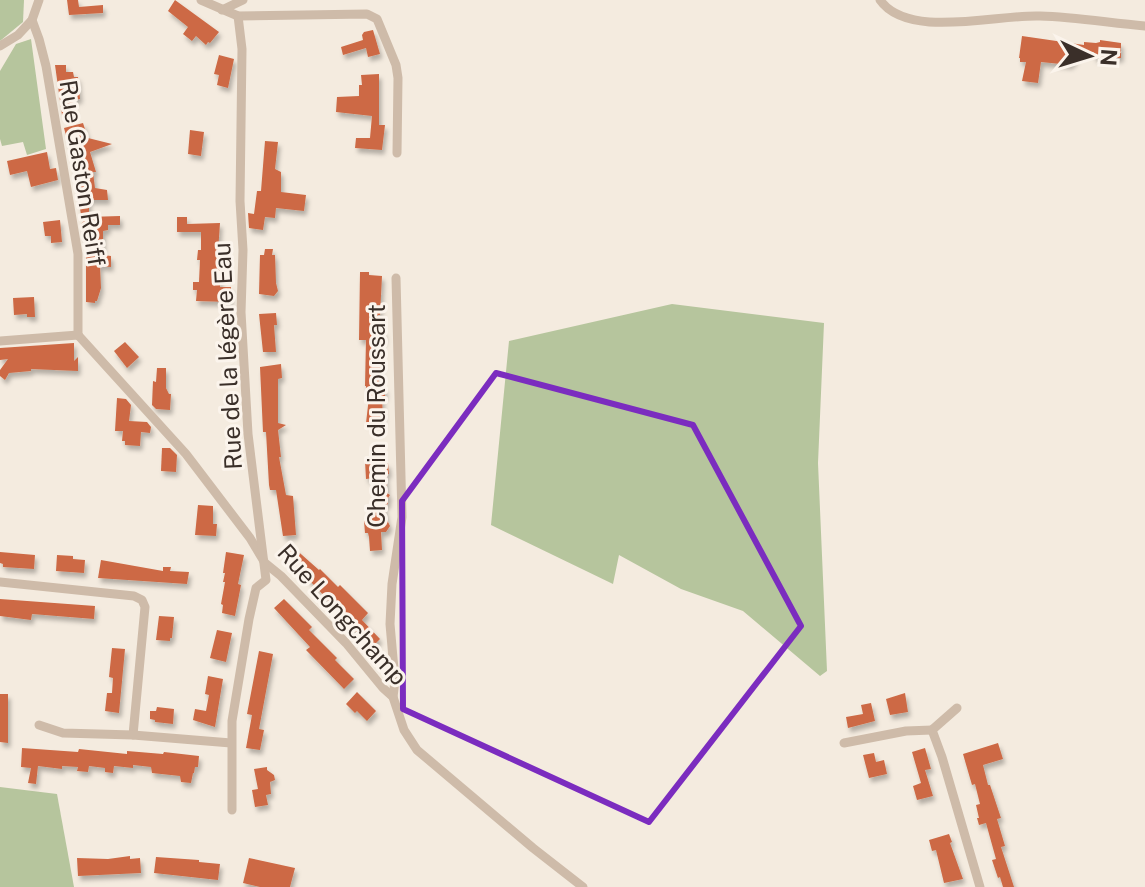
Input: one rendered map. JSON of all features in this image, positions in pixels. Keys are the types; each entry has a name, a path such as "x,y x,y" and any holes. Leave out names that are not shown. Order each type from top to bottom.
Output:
{"street":[{"path":"0,46 18,35 32,20 39,0"},
{"path":"201,0 238,16 367,14 377,19 396,65 398,78 397,153"},
{"path":"222,10 243,0"},
{"path":"880,0 885,7 905,18 939,23 1038,16 1145,26"},
{"name":"Rue de la légère Eau","path":"238,16 242,49 241,312 245,391 265,563"},
{"name":"Rue Gaston Reiff","path":"32,20 46,66 78,254 78,335"},
{"name":"Chemin du Roussart","path":"393,697 391,597 402,517 396,278"},
{"path":"0,341 78,335"},
{"name":"Rue Longchamp","path":"78,335 186,454 250,538 265,563 346,643 393,697 404,730 417,750 583,887"},
{"path":"232,810 231,743 235,695 256,588 266,580 265,563"},
{"path":"0,582 134,596 142,600 145,607 133,735"},
{"path":"844,743 906,731 932,730 957,708"},
{"path":"39,725 63,733 231,743"},
{"path":"932,730 980,887"}],"highlighted area":[{"path":"496,373 693,425 801,626 649,822 403,709 402,501"}],"green space":[{"path":"0,0 24,0 23,22 0,41"},
{"path":"31,39 46,149 27,155 23,142 2,146 0,71 16,44"},
{"path":"672,304 824,323 818,463 827,671 820,676 743,611 681,589 619,555 613,584 491,525 509,341"},
{"path":"0,787 57,794 74,887 0,887"}],"building":[{"path":"67,0 78,0 79,7 103,5 103,13 69,15"},
{"path":"175,0 219,32 210,43 206,45 196,36 192,41 183,34 188,27 168,11"},
{"path":"373,30 380,54 368,57 366,48 343,55 341,47 363,40 364,32"},
{"path":"1022,36 1084,45 1084,42 1096,43 1100,40 1121,43 1121,58 1094,58 1094,52 1076,52 1071,65 1041,62 1038,83 1022,81 1026,62 1020,62 1019,58"},
{"path":"219,55 234,59 228,88 217,85 219,75 214,74"},
{"path":"55,65 66,65 66,72 73,72 74,77 78,77 80,99 73,100 74,114 62,115"},
{"path":"379,74 379,125 385,125 382,150 355,148 356,138 370,138 372,116 336,112 337,97 359,96 361,75"},
{"path":"83,123 88,138 112,144 90,152 96,172 93,172 95,188 107,190 108,200 89,200 89,215 81,215 64,128"},
{"path":"190,130 204,132 201,156 188,154"},
{"path":"265,141 278,142 275,169 281,172 281,192 306,195 304,211 276,208 275,218 265,217 263,230 249,228 248,213 254,214 257,191 261,191"},
{"path":"47,152 50,169 56,168 58,180 31,187 27,171 10,175 7,161"},
{"path":"120,216 120,225 108,225 108,230 103,231 103,255 111,256 111,267 100,266 101,288 97,301 86,302 86,255 95,255 94,239 83,240 81,224 88,217"},
{"path":"177,217 187,217 187,224 220,223 220,287 231,287 230,302 196,301 197,290 193,290 193,282 199,282 200,260 197,260 198,250 201,250 201,232 177,232"},
{"path":"60,220 62,242 51,243 51,236 45,236 43,222"},
{"path":"265,249 273,249 272,255 275,255 278,291 274,296 259,294 260,255 264,255"},
{"path":"360,272 382,276 378,331 384,331 384,341 380,341 381,369 378,369 379,388 385,388 385,396 382,396 383,421 376,423 366,423 369,397 366,397 365,386 366,340 359,340"},
{"path":"34,297 35,317 14,315 13,298"},
{"path":"276,313 276,352 263,352 259,314"},
{"path":"125,342 139,357 127,368 114,351"},
{"path":"74,343 74,361 78,357 78,371 31,369 9,373 5,380 0,376 0,370 8,359 0,360 0,348"},
{"path":"281,364 278,423 286,425 278,430 279,457 286,495 293,496 296,535 283,536 276,490 270,490 269,485 260,367"},
{"path":"157,368 166,368 166,388 171,394 170,410 156,409 152,405"},
{"path":"117,398 126,399 131,405 129,421 147,422 151,427 150,433 141,432 140,446 125,445 122,441 123,431 115,431"},
{"path":"162,448 170,448 177,455 176,472 161,471"},
{"path":"380,460 380,464 388,463 387,493 390,495 388,504 384,505 390,526 386,532 381,532 382,550 370,551 364,521 372,520 371,500 376,500 374,478 366,479 365,461"},
{"path":"198,505 213,506 216,536 195,535"},
{"path":"293,547 338,587 340,585 368,613 362,620 380,639 371,648 284,556"},
{"path":"0,552 35,555 34,569 3,567"},
{"path":"226,552 244,555 235,616 222,613"},
{"path":"57,555 85,560 84,573 56,571"},
{"path":"101,560 163,571 163,567 171,567 170,571 189,572 187,584 98,578"},
{"path":"0,599 95,606 94,619 32,614 31,620 0,616"},
{"path":"284,599 312,627 309,630 354,679 344,689 306,650 310,647 274,608"},
{"path":"159,616 174,617 170,641 156,640"},
{"path":"217,630 232,633 226,662 210,658"},
{"path":"112,648 125,649 119,713 105,711 107,693 112,693 113,678 109,677"},
{"path":"259,651 273,654 259,729 264,730 260,750 246,748 252,715 247,714"},
{"path":"208,676 223,679 215,727 193,720 195,709 206,711"},
{"path":"357,692 376,711 367,721 346,704"},
{"path":"905,693 908,712 890,715 886,699"},
{"path":"0,694 8,694 8,743 0,742"},
{"path":"871,703 875,721 848,728 846,717 863,714 861,705"},
{"path":"157,707 174,709 173,724 150,719 150,711 156,711"},
{"path":"998,743 1003,759 983,765 1001,818 997,819 1005,846 1001,847 1014,887 1003,887 998,878 986,823 979,825 977,818 976,805 980,804 963,754"},
{"path":"22,748 127,754 127,751 164,752 199,756 191,783 181,782 180,776 152,773 151,767 133,765 133,768 114,766 113,773 105,772 105,768 89,766 88,772 77,771 78,767 38,766 36,784 28,783 31,768 21,767"},
{"path":"925,748 931,769 925,770 933,796 917,800 913,786 921,783 912,752"},
{"path":"874,753 876,762 884,760 887,774 869,778 863,755"},
{"path":"267,767 275,780 270,782 271,794 266,795 268,805 255,807 252,790 258,789 254,769"},
{"path":"949,834 963,879 944,883 936,850 932,851 929,840"},
{"path":"130,856 130,859 140,858 141,873 78,876 77,858"},
{"path":"156,857 220,864 218,880 154,873"},
{"path":"249,858 295,868 290,887 260,887 243,883"}]}
